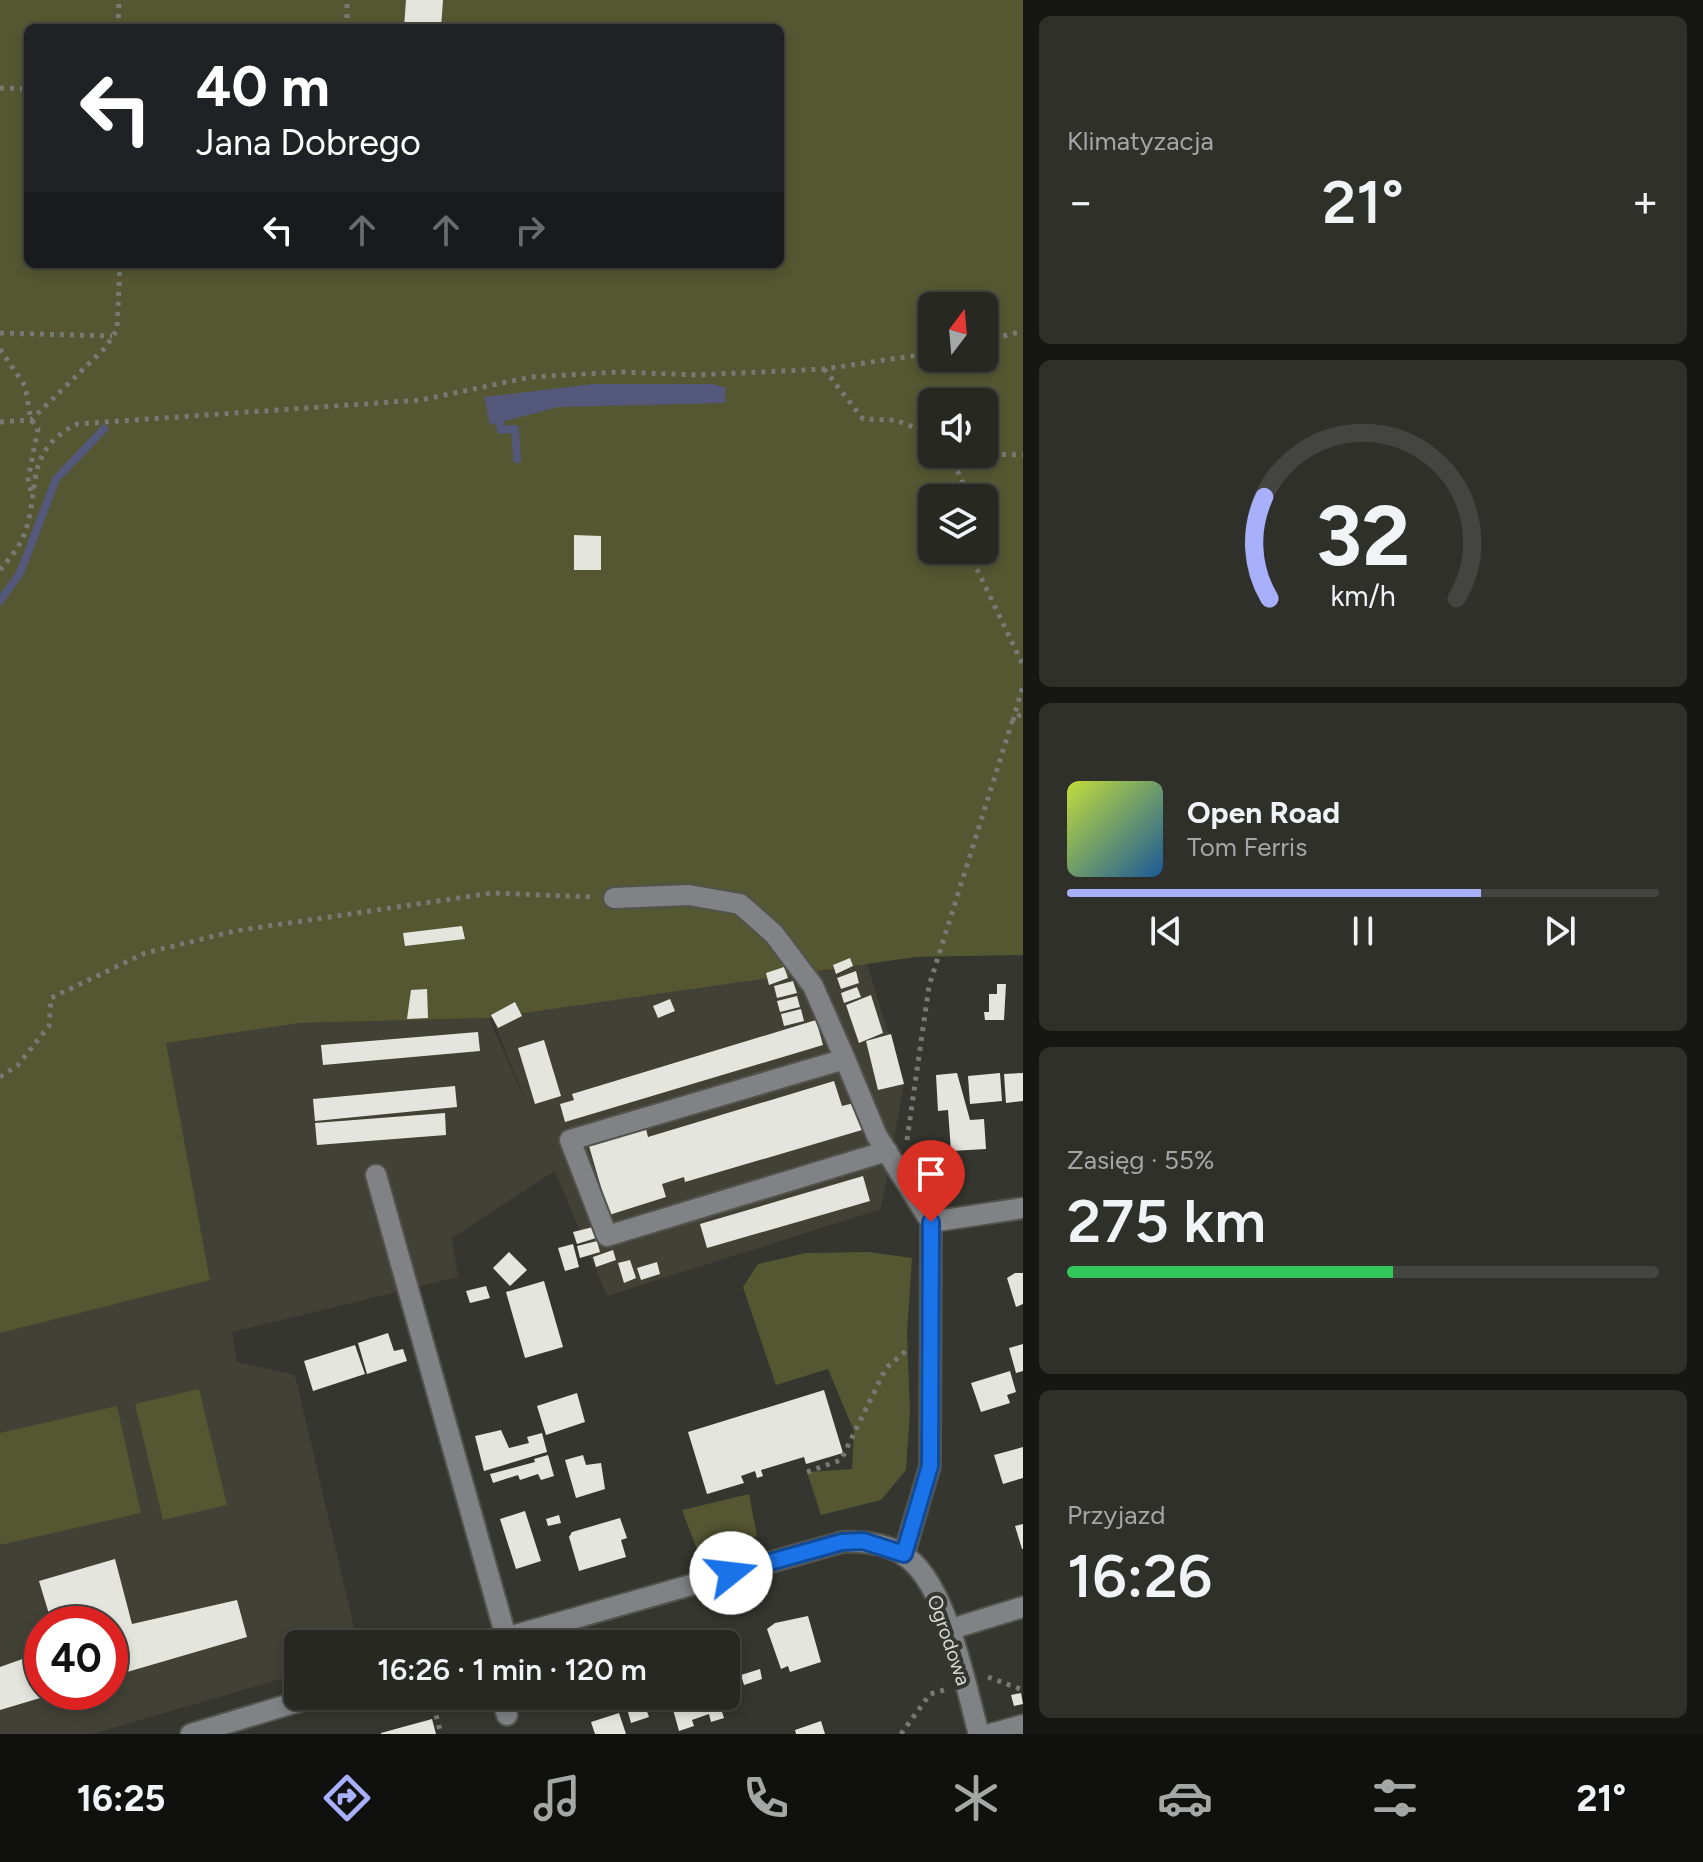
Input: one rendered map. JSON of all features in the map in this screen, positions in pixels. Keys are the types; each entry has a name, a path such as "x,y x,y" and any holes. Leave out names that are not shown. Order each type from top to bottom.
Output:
{"street":[{"path":"531,1630 842,1542 863,1541 904,1554 930,1466 931,1222 887,1151 813,986 774,934 740,904 689,895 614,898"},
{"path":"845,1059 570,1140 607,1236 887,1151"},
{"path":"376,1175 504,1630"},
{"path":"931,1222 1023,1208"},
{"name":"Ogrodowa","path":"904,1554 934,1589 979,1734"},
{"path":"948,1630 1023,1607"},
{"path":"191,1734 216,1731 284,1707"},
{"path":"991,1734 1023,1725"}],"path":[{"path":"118,24 119,0"},
{"path":"347,0 347,24"},
{"path":"0,88 24,89"},
{"path":"0,422 31,420 113,336 118,317 120,268"},
{"path":"998,337 1023,331"},
{"path":"0,333 113,336"},
{"path":"0,349 25,386 31,420 40,436 28,479 32,495"},
{"path":"0,570 21,543 41,454 58,433 77,424 421,400 531,377 619,372 697,375 824,369 918,355"},
{"path":"824,369 863,419 895,420 918,429"},
{"path":"998,454 1023,455"},
{"path":"974,564 1023,665"},
{"path":"902,1176 929,986 1023,685"},
{"path":"1012,722 1023,712"},
{"path":"0,1077 18,1065 49,1026 51,998 145,953 235,931 476,895 614,898"},
{"path":"807,1472 841,1460 886,1368 930,1330"},
{"path":"435,1710 441,1734"}],"shaded area":[{"path":"867,964 904,1084 881,1209 607,1296 555,1171 452,1238 458,1277 232,1332 237,1362 295,1375 355,1630 284,1630 284,1678 92,1734 0,1734 0,1333 210,1279 165,1043 300,1023 489,1018 531,1114 491,1015"}],"green space":[{"path":"0,0 1023,0 1023,955 916,957 489,1018 300,1023 166,1043 210,1280 0,1333"},
{"path":"868,1252 912,1258 907,1333 910,1412 906,1470 881,1500 821,1515 807,1472 852,1469 854,1431 828,1369 776,1385 743,1287 758,1264 806,1253"},
{"path":"199,1389 227,1505 163,1520 135,1404"},
{"path":"117,1406 141,1513 0,1545 0,1433"},
{"path":"749,1494 757,1536 699,1555 682,1510"}],"water":[{"path":"593,384 714,384 726,388 725,403 558,407 490,425 484,397"}],"building":[{"path":"406,0 443,0 441,24 404,24"},
{"path":"574,535 601,536 601,570 574,570"},
{"path":"462,926 465,939 405,946 403,933"},
{"path":"850,958 853,966 836,974 833,965"},
{"path":"784,967 788,978 769,985 766,973"},
{"path":"856,971 859,983 841,989 837,978"},
{"path":"793,981 797,993 777,998 774,986"},
{"path":"997,984 1006,984 1004,1020 985,1020 984,1012 989,1012 989,994 997,994"},
{"path":"857,987 861,997 844,1003 841,993"},
{"path":"427,989 428,1018 407,1019 411,990"},
{"path":"871,995 883,1033 859,1043 846,1005"},
{"path":"797,996 800,1007 780,1012 777,1001"},
{"path":"670,999 675,1011 658,1018 653,1006"},
{"path":"515,1002 522,1016 498,1028 491,1015"},
{"path":"801,1009 804,1021 784,1026 781,1014"},
{"path":"816,1020 823,1045 565,1122 560,1104 574,1100 572,1094"},
{"path":"478,1032 480,1051 323,1065 321,1045"},
{"path":"891,1034 904,1084 878,1090 866,1041"},
{"path":"544,1040 561,1096 535,1104 518,1048"},
{"path":"957,1073 970,1120 984,1119 986,1149 951,1151 948,1110 938,1111 936,1075"},
{"path":"1000,1073 1002,1101 970,1104 968,1076"},
{"path":"1023,1073 1023,1101 1006,1103 1004,1074"},
{"path":"834,1081 842,1106 854,1103 862,1130 685,1182 684,1177 662,1184 666,1197 609,1215 589,1146 646,1129 648,1137"},
{"path":"455,1086 457,1107 315,1121 313,1099"},
{"path":"445,1113 446,1135 317,1145 315,1123"},
{"path":"863,1176 870,1201 707,1248 700,1224"},
{"path":"593,1227 596,1238 577,1244 573,1232"},
{"path":"597,1241 600,1252 580,1258 577,1246"},
{"path":"573,1244 579,1267 565,1271 558,1248"},
{"path":"613,1250 616,1260 596,1267 593,1257"},
{"path":"509,1252 527,1270 510,1286 493,1268"},
{"path":"630,1260 636,1278 624,1283 618,1263"},
{"path":"657,1262 660,1274 641,1280 637,1268"},
{"path":"1023,1273 1023,1304 1016,1307 1007,1278"},
{"path":"544,1281 563,1347 525,1358 506,1292"},
{"path":"486,1286 490,1298 470,1303 466,1291"},
{"path":"388,1333 394,1351 403,1349 407,1361 367,1374 358,1343"},
{"path":"1023,1344 1023,1371 1016,1373 1009,1348"},
{"path":"355,1345 365,1374 313,1391 304,1361"},
{"path":"1010,1371 1016,1392 1007,1395 1010,1403 981,1412 971,1383"},
{"path":"824,1390 843,1453 806,1464 804,1457 761,1470 763,1476 757,1478 755,1471 741,1476 744,1483 707,1494 688,1432"},
{"path":"577,1393 585,1422 546,1435 537,1406"},
{"path":"501,1430 509,1448 529,1443 527,1437 542,1433 547,1452 484,1471 475,1436"},
{"path":"1023,1447 1023,1478 1003,1484 994,1455"},
{"path":"548,1455 554,1476 541,1480 538,1474 520,1480 518,1475 493,1483 490,1474 535,1462 534,1459"},
{"path":"583,1455 586,1465 601,1463 605,1489 576,1498 565,1460"},
{"path":"525,1511 541,1561 516,1569 500,1519"},
{"path":"559,1515 561,1523 548,1526 546,1519"},
{"path":"620,1518 627,1538 621,1540 626,1557 579,1571 569,1537 572,1532"},
{"path":"1023,1524 1023,1549 1022,1549 1015,1526"},
{"path":"115,1559 127,1606 47,1606 39,1581"},
{"path":"237,1600 247,1637 128,1672 128,1609 132,1624"},
{"path":"808,1616 821,1662 790,1672 788,1666 781,1669 767,1629 775,1623"},
{"path":"24,1658 24,1703 0,1710 0,1667"},
{"path":"760,1669 762,1679 744,1685 741,1675"},
{"path":"1021,1693 1023,1704 1014,1706 1011,1695"},
{"path":"646,1710 649,1717 631,1723 628,1712"},
{"path":"673,1710 721,1710 724,1718 711,1722 709,1714 692,1720 694,1726 679,1731"},
{"path":"619,1713 626,1734 595,1734 591,1722"},
{"path":"432,1719 436,1734 381,1734 381,1733"},
{"path":"821,1721 825,1734 796,1734 795,1730"}],"waterway":[{"path":"500,423 501,430 515,429 517,459"},
{"path":"0,601 20,573 56,479 104,429"}],"route":[{"path":"731,1573 842,1542 863,1541 904,1554 930,1466 931,1222"}]}
